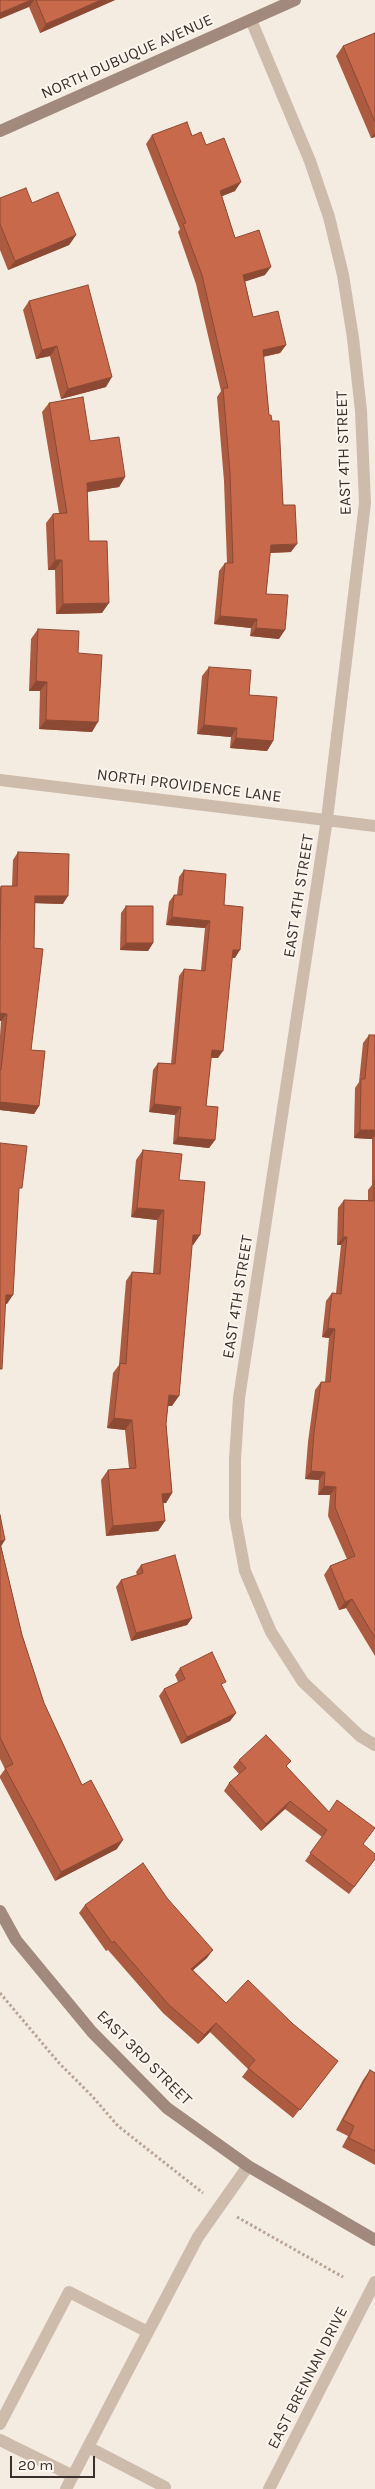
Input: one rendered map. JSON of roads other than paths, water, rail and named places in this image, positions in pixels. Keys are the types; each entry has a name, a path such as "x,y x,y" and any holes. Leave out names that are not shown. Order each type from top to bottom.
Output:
{"street":[{"name":"NORTH DUBUQUE AVENUE","path":"0,131 295,0"},
{"name":"EAST 4TH STREET","path":"251,20 310,161 329,218 343,275 352,329 361,410 365,502 327,819 239,1398 235,1459 235,1517 245,1571 271,1632 303,1682 360,1736 375,1745"},
{"name":"NORTH PROVIDENCE LANE","path":"0,780 375,826"},
{"name":"EAST 3RD STREET","path":"0,1911 16,1940 92,2032 167,2108 248,2166 375,2240"},
{"path":"66,2489 198,2237 248,2166"},
{"name":"EAST BRENNAN DRIVE","path":"269,2489 375,2282"},
{"path":"0,2424 69,2292 148,2332"},
{"path":"0,2440 73,2476"},
{"path":"88,2447 166,2487"}]}
